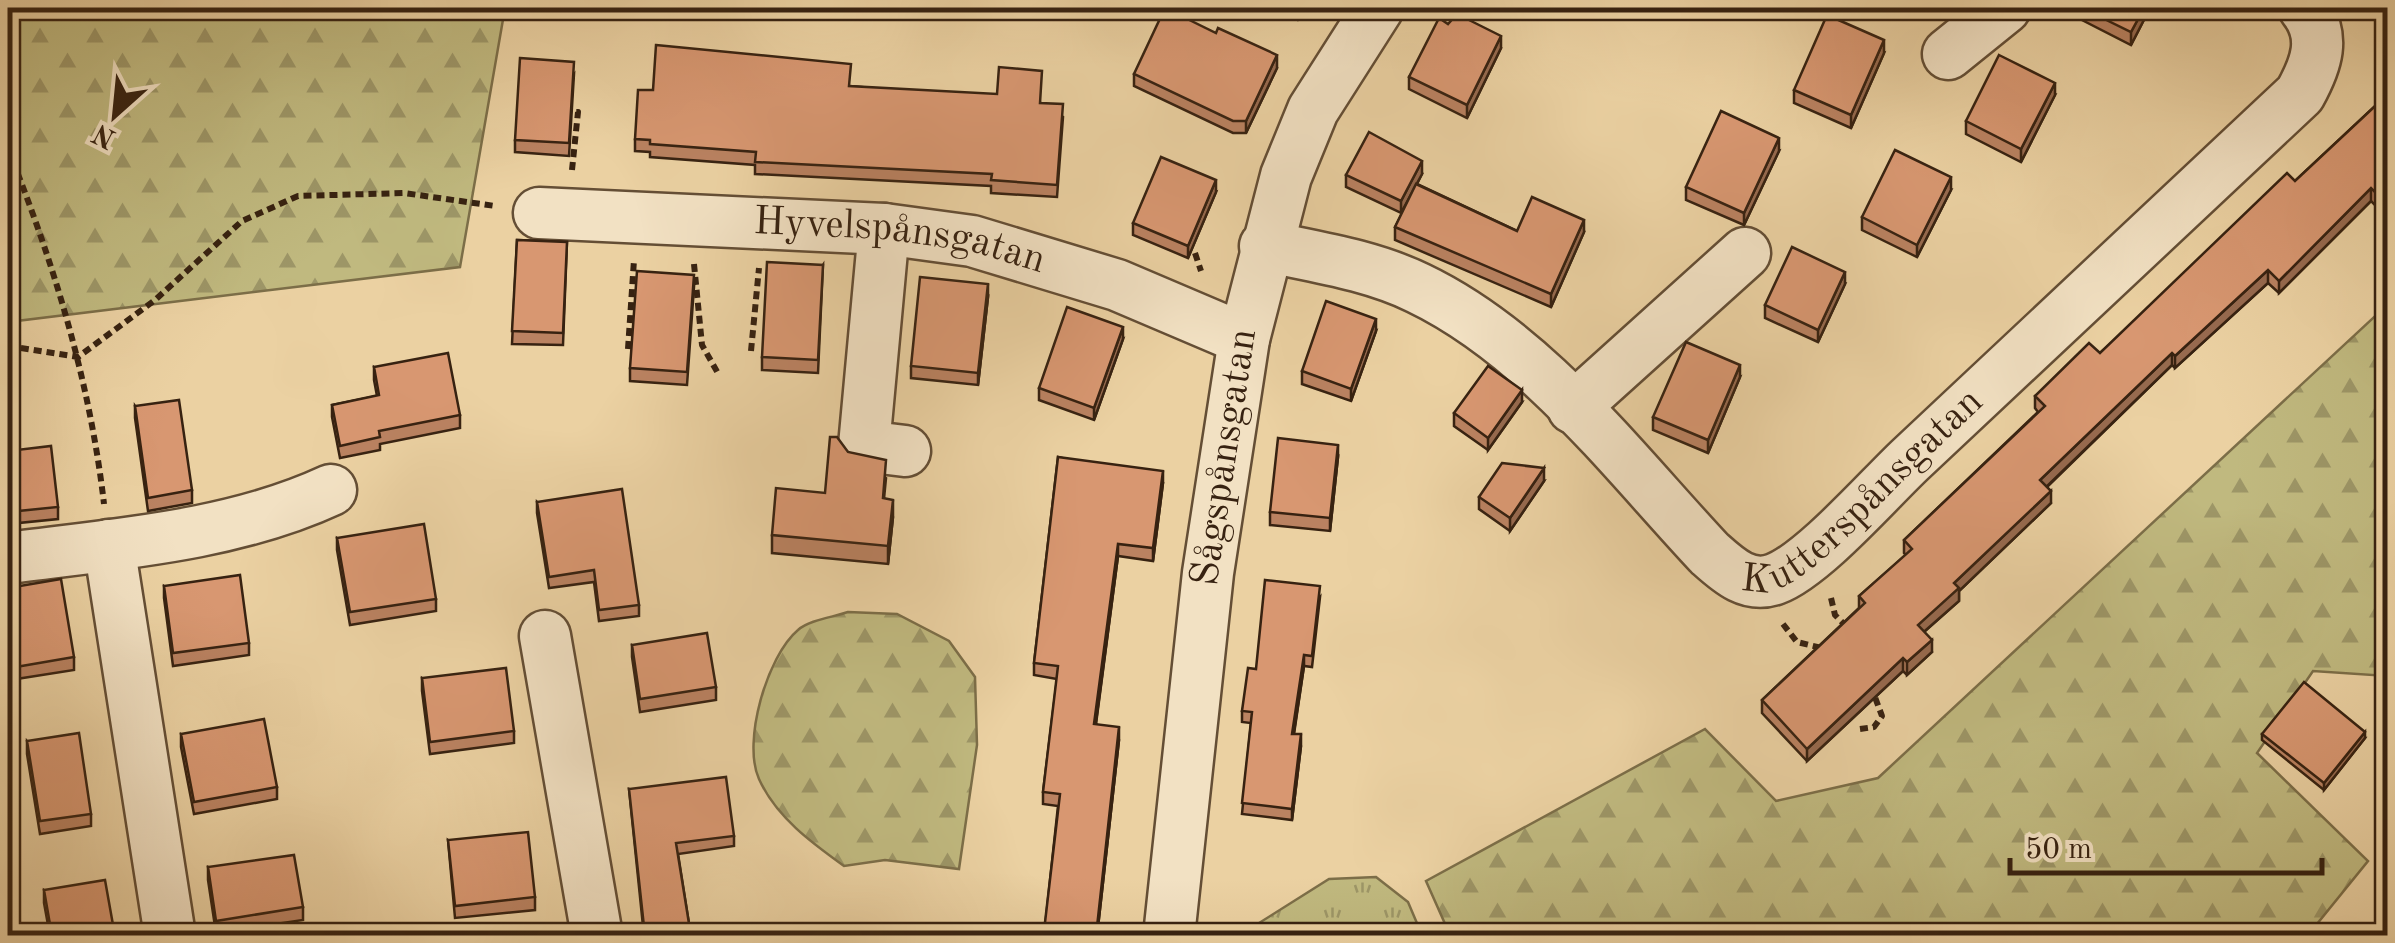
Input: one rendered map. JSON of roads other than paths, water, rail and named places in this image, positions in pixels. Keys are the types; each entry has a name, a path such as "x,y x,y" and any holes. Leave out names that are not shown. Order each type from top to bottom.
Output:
{"street":[{"name":"Sågspånsgatan","path":"1169,936 1208,573 1244,338 1286,176 1314,110 1378,8"},
{"path":"1948,54 2005,8"},
{"name":"Kutterspånsgatan","path":"1265,246 1375,271 1451,304 1574,408 1708,553 1733,574 1751,582 1770,582 1789,573 2300,94 2313,70 2318,48 2317,29 2304,8"},
{"name":"Hyvelspånsgatan","path":"553,214 884,229 986,244 1050,262 1244,338"},
{"path":"884,229 864,446 905,451"},
{"path":"1574,408 1745,253"},
{"path":"8,558 108,545 272,514 331,490"},
{"path":"108,545 170,936"},
{"path":"545,636 597,936"}]}
